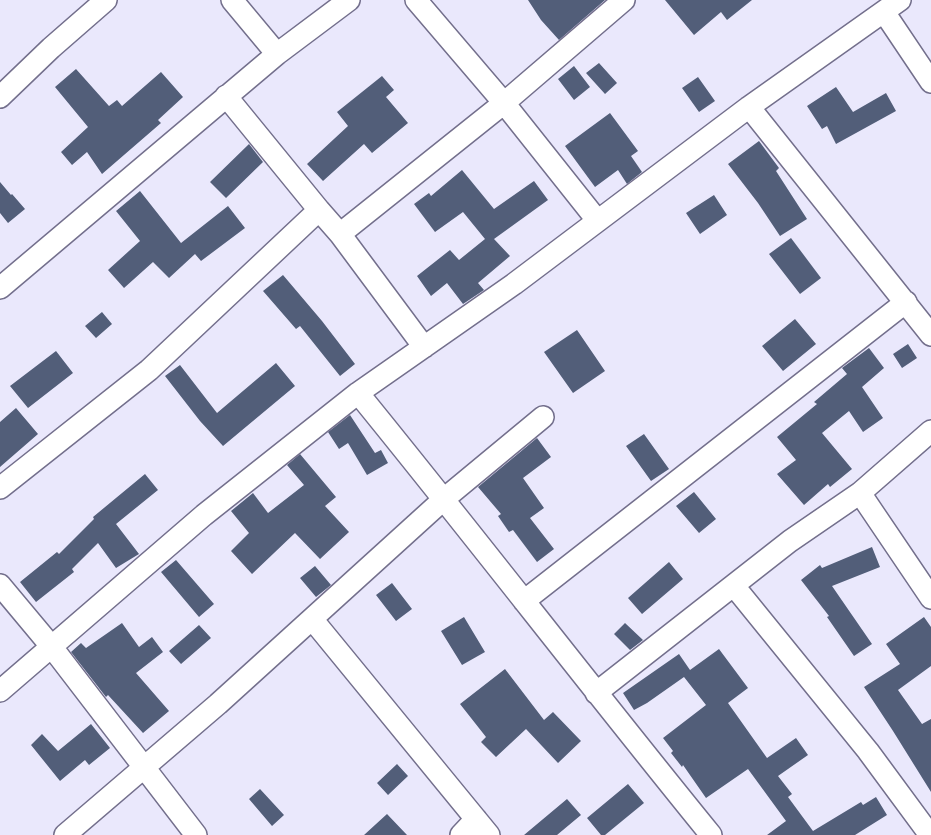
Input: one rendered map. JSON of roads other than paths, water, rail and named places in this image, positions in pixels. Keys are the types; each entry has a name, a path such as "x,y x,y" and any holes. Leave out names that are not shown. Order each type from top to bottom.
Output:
{"street":[{"path":"0,97 51,48 106,0"},
{"path":"232,0 277,54"},
{"path":"0,288 277,54 350,0"},
{"path":"416,0 504,103 597,220"},
{"path":"340,234 504,103 624,0"},
{"path":"0,691 204,515 358,393 514,284 749,107 892,6 931,82"},
{"path":"226,96 318,210 340,234 424,347"},
{"path":"749,107 931,335"},
{"path":"0,488 149,370 318,210"},
{"path":"524,601 906,302"},
{"path":"358,393 596,693 712,835"},
{"path":"65,835 218,704 444,499 542,417"},
{"path":"596,693 790,541 860,493 931,431"},
{"path":"860,493 931,598"},
{"path":"0,585 51,646 196,835"},
{"path":"734,586 868,752 930,835"},
{"path":"312,619 482,827 461,835"}]}
